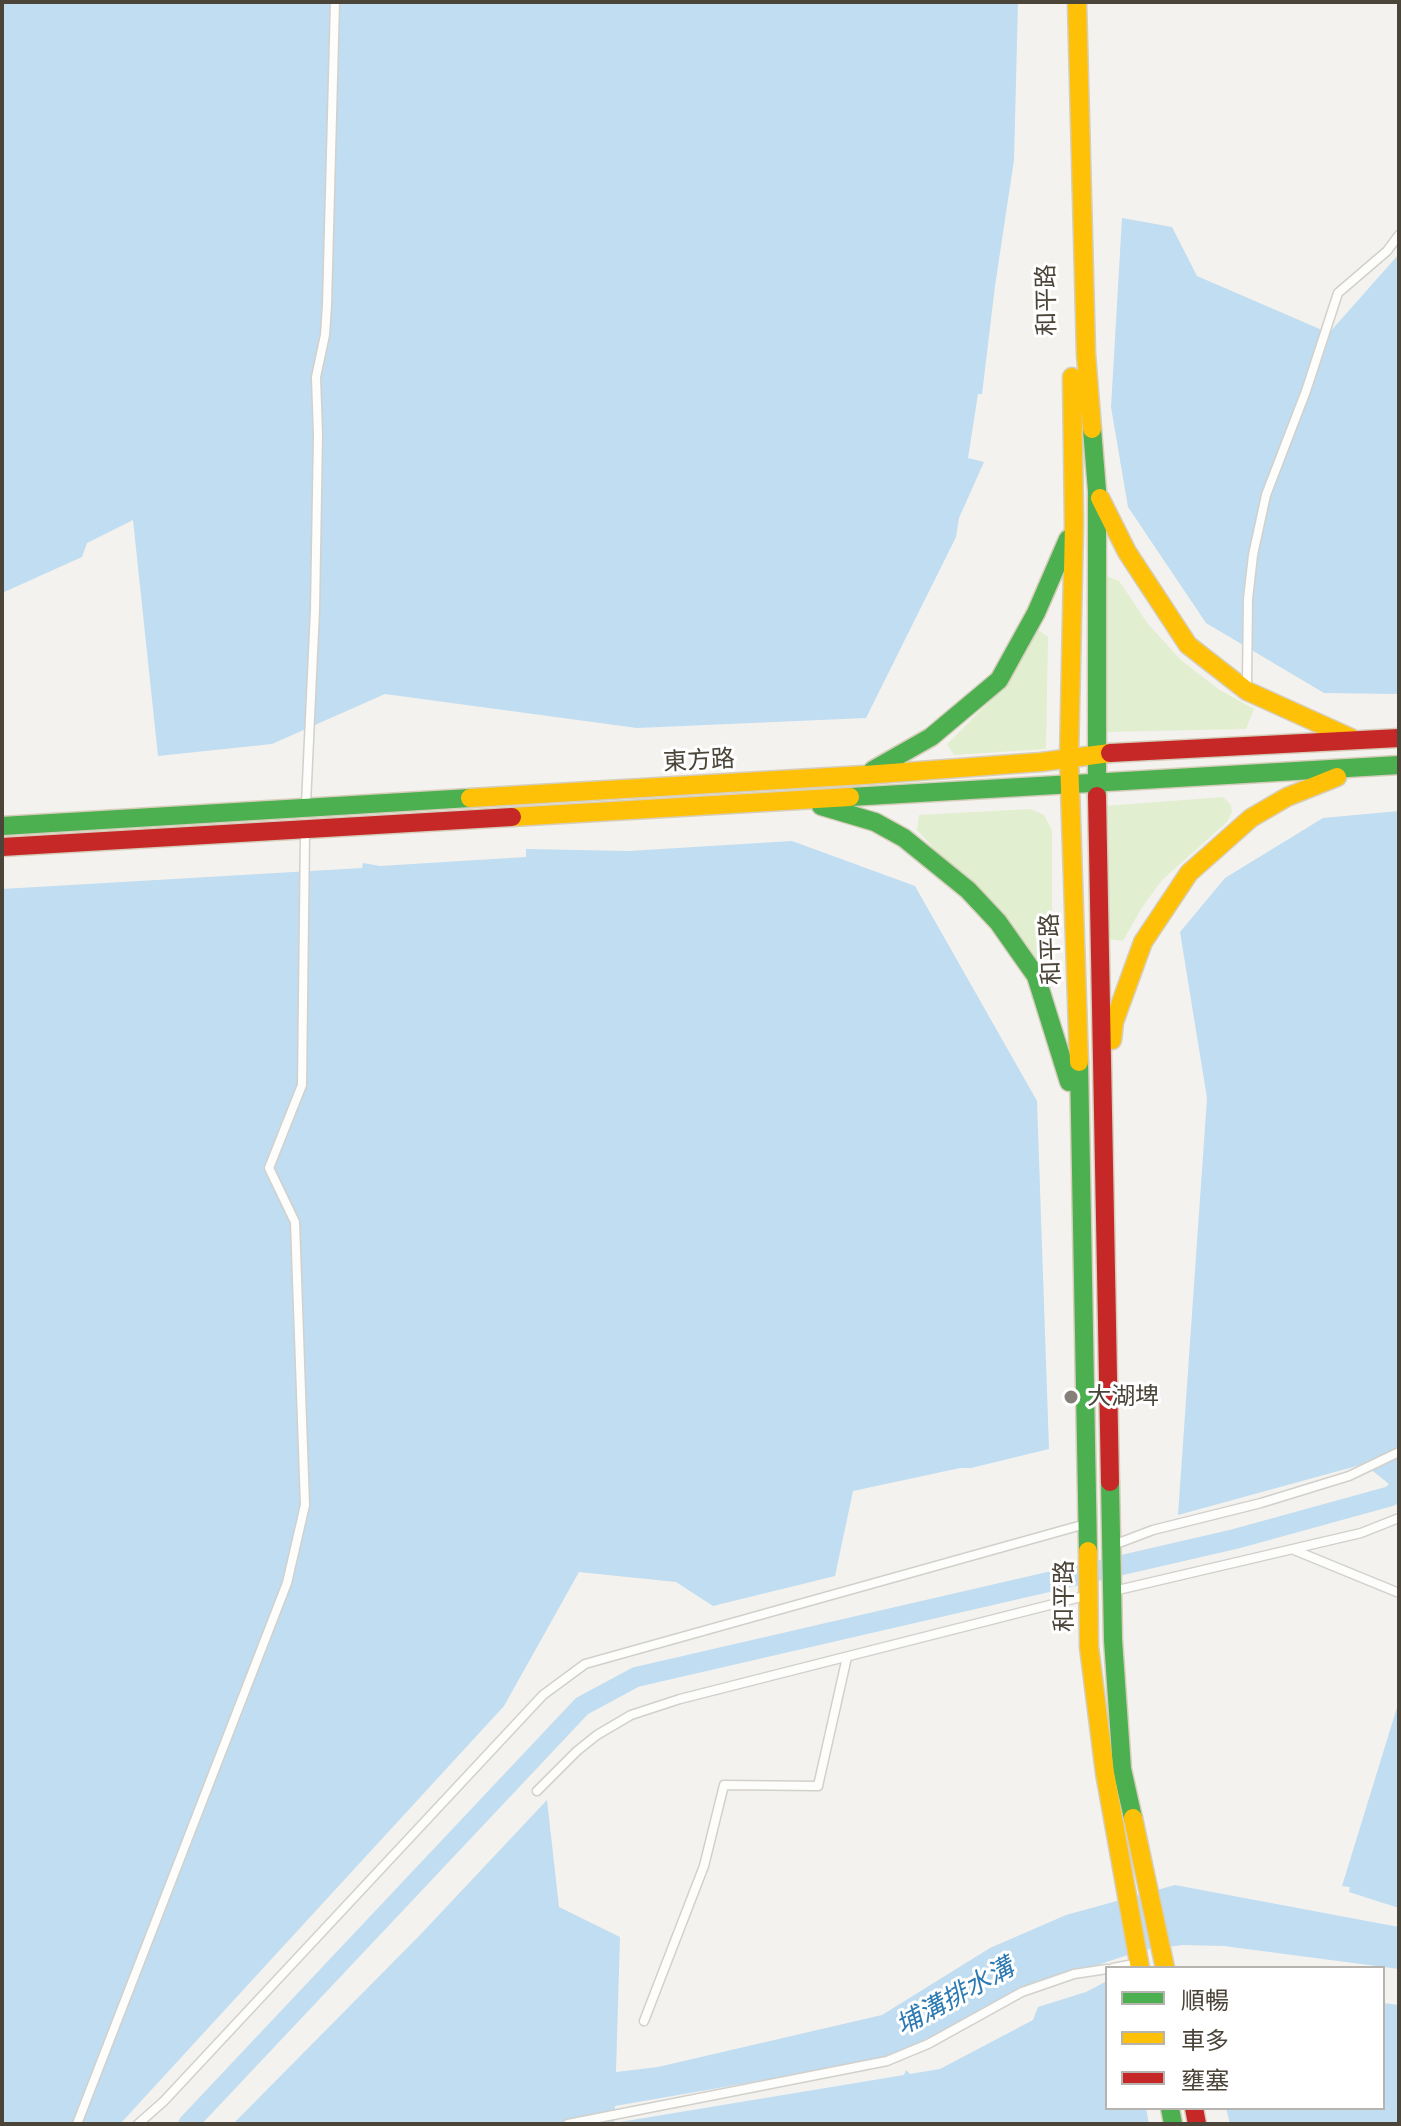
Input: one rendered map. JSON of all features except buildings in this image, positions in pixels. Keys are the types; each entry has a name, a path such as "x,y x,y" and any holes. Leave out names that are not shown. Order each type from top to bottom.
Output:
{"main road":[{"name":"和平路","path":"1064,2 1070,170 1074,524 1069,786 1100,1539 1113,1587 1113,1640 1122,1769 1164,1963"},
{"name":"和平路","path":"1077,2 1086,354 1097,491 1096,755 1103,1135 1100,1539 1090,1589 1089,1647 1105,1773 1139,1961"},
{"path":"1097,491 1127,552 1188,645 1247,691 1355,740"},
{"path":"864,775 931,737 999,680 1036,613 1074,524"},
{"name":"東方路","path":"2,826 864,775 1096,755 1399,738"},
{"name":"東方路","path":"2,847 1399,765"},
{"path":"1103,1135 1114,1022 1143,942 1189,873 1215,847 1263,811 1287,797 1366,767"},
{"path":"786,800 839,810 875,822 904,838 968,890 998,922 1036,976 1062,1053 1082,1135"}],"lane":[{"path":"77,2124 287,1583 305,1505 295,1222 269,1168 302,1085 305,830 315,595 316,377 325,335 327,305 335,2"},
{"path":"1247,691 1248,599 1253,555 1266,495 1306,391 1338,293 1387,251 1399,235"},
{"path":"138,2124 164,2101 543,1695 585,1664 1261,1503 1349,1476 1399,1452"},
{"path":"537,1791 597,1735 631,1715 680,1699 847,1657 1090,1589 1113,1587 1293,1549 1361,1533 1399,1518"},
{"path":"1293,1549 1399,1593"},
{"path":"644,2021 704,1866 724,1785 818,1786 847,1657"},
{"path":"1118,1966 1139,1961"},
{"path":"568,2124 887,2061 928,2044 1022,1992 1074,1974 1105,1969"}],"green space":[{"path":"1106,576 1119,581 1148,624 1181,660 1218,689 1254,709 1246,729 1105,732"},
{"path":"1037,629 1048,637 1046,749 954,755 947,744 999,692"},
{"path":"1223,797 1231,805 1232,812 1227,822 1162,880 1123,941 1108,939 1105,806"},
{"path":"1031,809 1044,815 1052,830 1049,957 1041,963 917,830 919,815"}],"water":[{"path":"2,2 1018,2 1014,160 982,394 978,394 968,458 984,462 959,518 956,537 866,718 637,728 385,694 272,744 158,756 133,520 87,543 82,557 2,593"},
{"path":"1122,218 1172,227 1197,276 1329,333 1399,254 1399,694 1324,693 1206,623 1128,507 1111,407"},
{"path":"1399,811 1399,1492 1364,1464 1178,1515 1207,1098 1180,932 1225,878 1323,818"},
{"path":"792,841 915,886 1037,1101 1049,1449 853,1491 835,1576 713,1606 676,1582 579,1572 504,1706 120,2124 2,2124 2,889 362,868 363,863 380,866 526,857 526,849 629,851"},
{"path":"1399,1701 1399,1908 1349,1892 1350,1887 1342,1886"},
{"name":"埔溝排水溝","path":"547,1800 559,1907 620,1937 616,2072 658,2067 882,2015 990,1948 1066,1915 1175,1885 1399,1927 1399,1969 1224,1946 1183,1945 1143,1950 1025,1989 899,2053 868,2062 615,2106 614,2123 904,2075 906,2070 910,2074 940,2069 1033,2020 1038,2007 1086,1992 1105,1982 1105,2110 1146,2110 1149,2124 233,2124 419,1936"},
{"path":"1385,2003 1399,2005 1399,2124 1230,2124 1226,2110 1385,2110"}],"waterway":[{"path":"188,2124 582,1706 636,1677 1235,1539 1391,1496 1399,1488"}],"traffic: fast":[{"path":"1092,429 1097,491 1097,796"},
{"path":"873,770 931,737 999,680 1036,613 1068,539"},
{"path":"850,797 1399,765"},
{"path":"2,826 470,798"},
{"path":"821,806 875,822 904,838 968,890 998,922 1036,976 1069,1082"},
{"path":"1079,1062 1088,1551"},
{"path":"1110,1482 1113,1640 1122,1769 1133,1818"},
{"path":"1170,2110 1173,2124"}],"traffic: slow":[{"path":"1077,2 1086,354 1092,429"},
{"path":"1072,377 1074,524 1069,758 1079,1062"},
{"path":"1100,498 1127,552 1188,645 1247,691 1351,738"},
{"path":"470,798 864,775 1041,762 1110,753"},
{"path":"1112,1040 1114,1022 1143,942 1189,873 1251,818 1287,797 1337,777"},
{"path":"512,817 850,797"},
{"path":"1088,1551 1089,1647 1105,1773 1140,1966"},
{"path":"1133,1818 1165,1966"}],"traffic: jam":[{"path":"1110,753 1399,738"},
{"path":"1097,796 1110,1482"},
{"path":"2,847 512,817"},
{"path":"1194,2110 1197,2124"}],"place":[{"name":"大湖埤","path":"1071,1397"}]}
